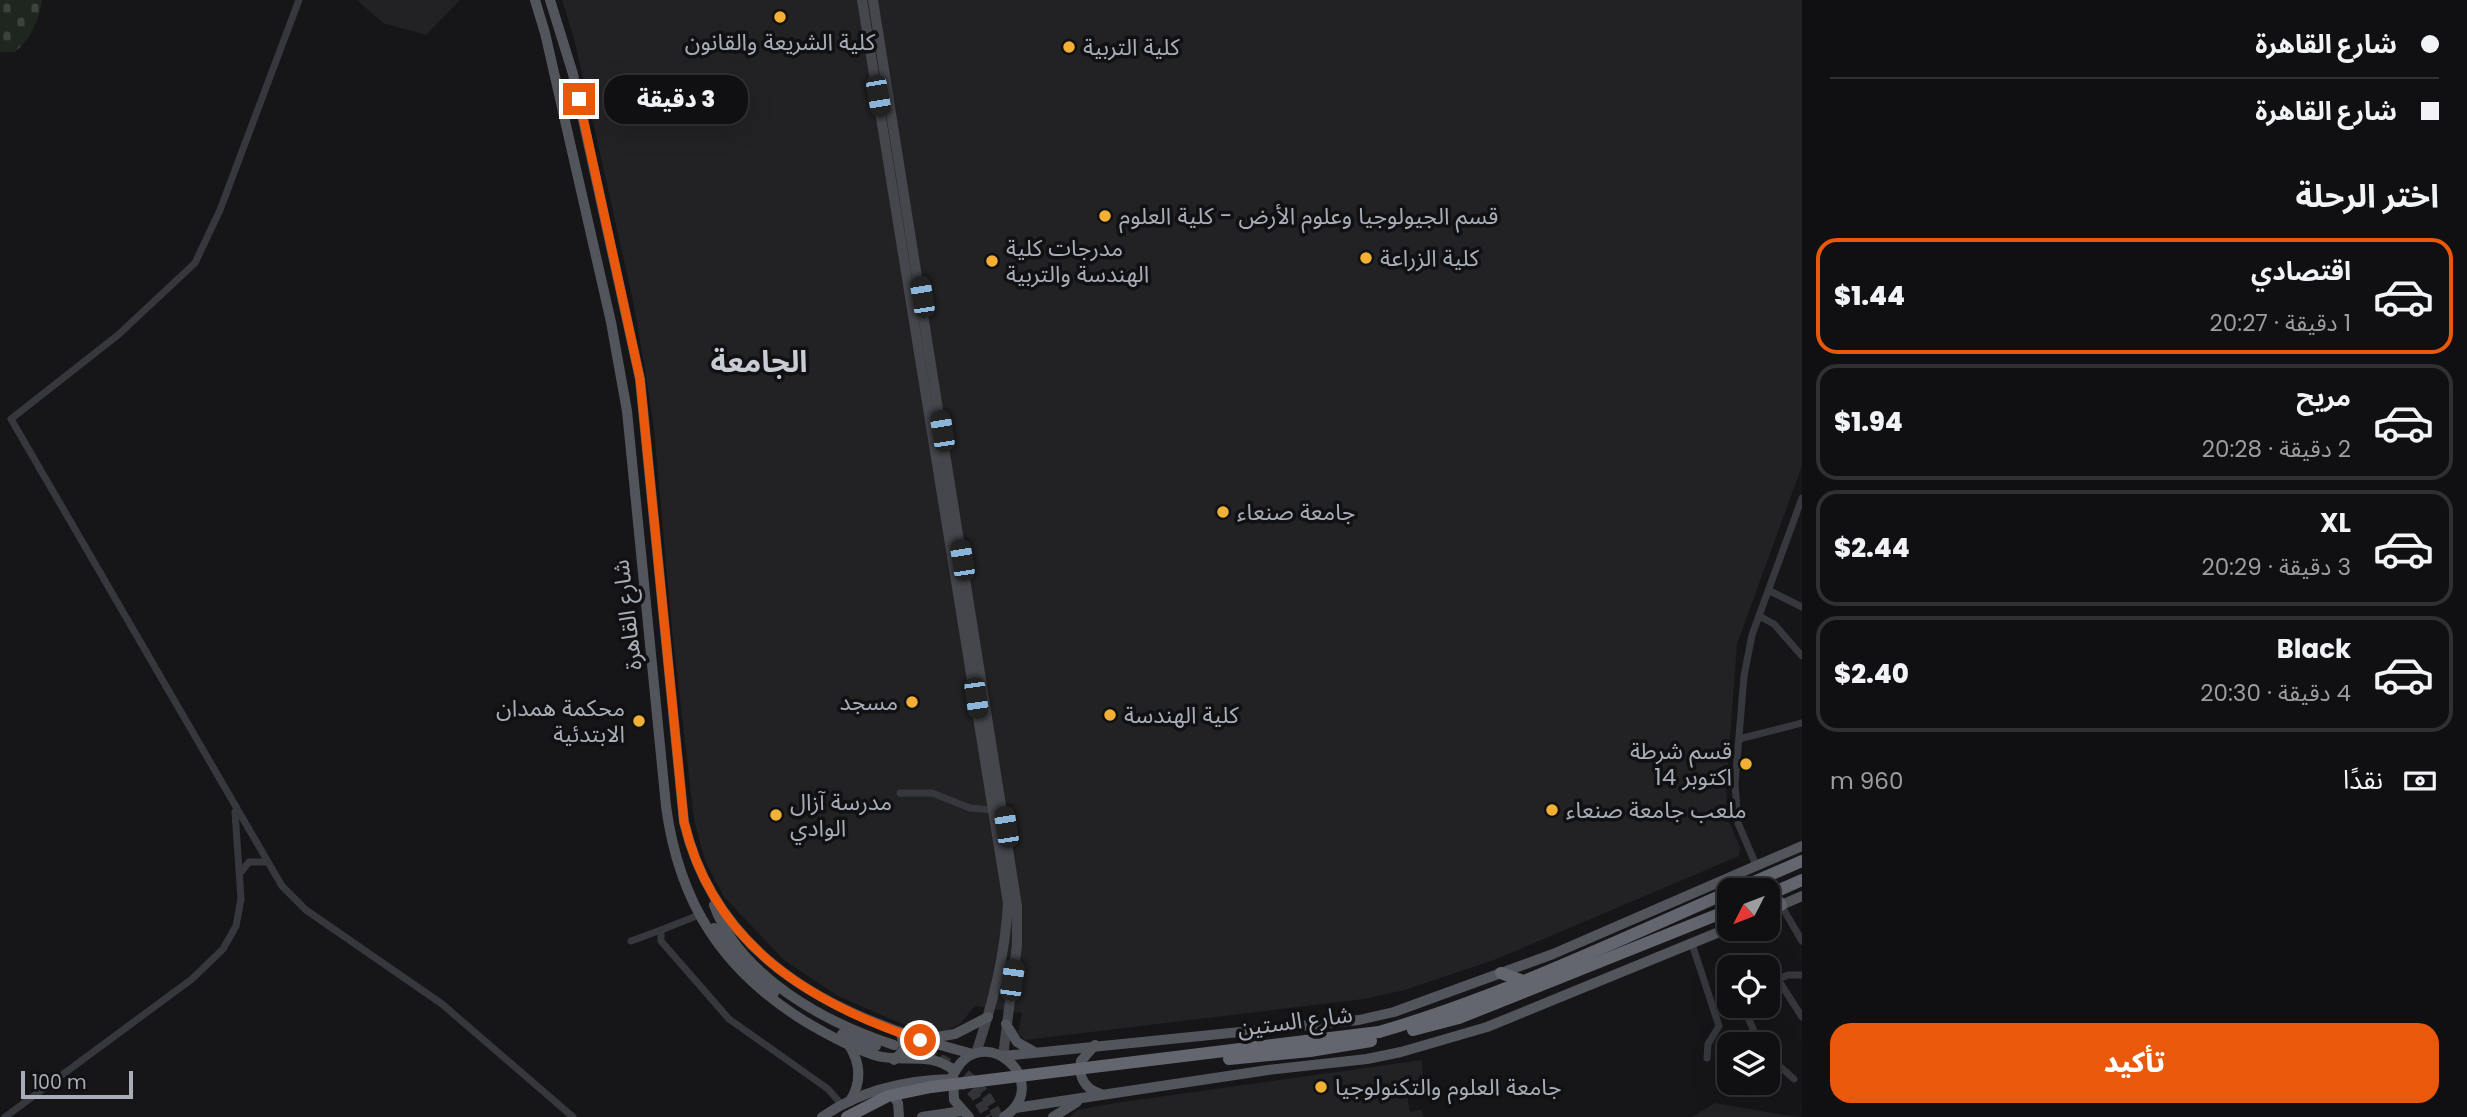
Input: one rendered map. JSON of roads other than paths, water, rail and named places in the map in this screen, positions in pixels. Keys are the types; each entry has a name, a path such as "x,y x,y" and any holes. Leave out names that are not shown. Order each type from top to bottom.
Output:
{"highway":[{"path":"1771,859 1776,872"},
{"name":"شارع الستين","path":"1762,878 1802,861"},
{"path":"1780,890 1802,880"},
{"name":"شارع الستين","path":"846,1108 931,1087 1379,1036 1523,981 1717,898"},
{"name":"شارع الستين","path":"864,1117 919,1096 1104,1072 1310,1051 1460,1018 1717,915"},
{"path":"1502,973 1523,981"}],"main road":[{"name":"شارع القاهرة","path":"535,0 611,322 627,411 670,836 679,870 699,915 722,951 758,988 785,1009 849,1045 927,1057 954,1075"},
{"name":"شارع القاهرة","path":"550,0 573,75 640,379 684,822 697,865 710,892 748,942 789,978 836,1007 901,1034 975,1054 989,1052 1003,1056"},
{"path":"555,79 573,75"},
{"name":"شارع الستين","path":"1003,1056 1359,1020 1394,1012 1553,954 1802,846"},
{"path":"710,892 718,916 729,934 768,977 827,1018 893,1052"},
{"path":"1781,905 1802,896"},
{"path":"699,915 712,925 752,973 786,1001 850,1038 893,1052 905,1049 901,1034"},
{"name":"شارع الستين","path":"1013,1113 1101,1094 1367,1059 1401,1052 1487,1027 1717,933"},
{"path":"920,1040 955,1034 988,1017"},
{"path":"1006,1024 1017,1042 1036,1051"},
{"path":"846,1108 859,1076 856,1056 849,1045"},
{"path":"1095,1045 1081,1061 1080,1075 1088,1088 1101,1094"},
{"path":"965,1114 954,1100 954,1075 975,1054"},
{"path":"1003,1056 1014,1065 1021,1079 1021,1094 1013,1113"},
{"name":"شارع الستين","path":"822,1117 846,1108 885,1087 954,1075"},
{"path":"885,1087 896,1098 899,1117"},
{"path":"1053,1117 1088,1097"},
{"path":"922,1117 965,1114"}],"street":[{"path":"299,0 220,210 195,263 118,335 12,419 234,808 282,886 306,910 442,1004 573,1117"},
{"path":"862,0 875,48 905,191 969,634"},
{"path":"873,0 875,48 894,189 969,634 1010,852 1017,906 1017,945 1003,1056"},
{"path":"894,189 905,191"},
{"path":"1756,865 1738,823 1735,783 1744,676 1759,616 1802,498"},
{"path":"1770,591 1802,607"},
{"path":"1759,616 1774,624 1802,656"},
{"path":"972,650 992,810 1007,903 1006,944 988,1017 975,1054"},
{"path":"1740,739 1802,723"},
{"path":"900,793 932,793 970,808 992,810"},
{"path":"5,1117 210,964 228,942 236,926 241,899 234,808"},
{"path":"240,874 249,862 266,863"},
{"path":"1781,905 1802,941"},
{"path":"631,941 699,915"},
{"path":"661,930 661,941 729,1019 824,1086 846,1108"},
{"path":"1006,944 1017,945"},
{"path":"1692,944 1718,1026 1709,1044 1707,1058"},
{"path":"1780,978 1802,975"},
{"path":"1780,983 1802,1017"},
{"path":"1780,1067 1794,1079"}],"tunnel":[{"path":"897,1045 929,1055 957,1068 980,1088 998,1117"},
{"path":"960,1080 975,1095 988,1117"}],"place":[{"name":"كلية الشريعة والقانون","path":"780,17"},
{"name":"كلية التربية","path":"1069,47"},
{"name":"قسم الجيولوجيا وعلوم الأرض - كلية العلوم","path":"1105,216"},
{"name":"كلية الزراعة","path":"1366,258"},
{"name":"مدرجات كلية الهندسة والتربية","path":"992,261"},
{"name":"جامعة صنعاء","path":"1223,512"},
{"name":"مسجد","path":"912,702"},
{"name":"كلية الهندسة","path":"1110,715"},
{"name":"محكمة همدان الابتدئية","path":"639,721"},
{"name":"قسم شرطة 14 اكتوبر","path":"1746,764"},
{"name":"ملعب جامعة صنعاء","path":"1552,810"},
{"name":"مدرسة آزال الوادي","path":"776,815"},
{"name":"جامعة العلوم والتكنولوجيا","path":"1321,1087"}],"district":[{"name":"الجامعة","path":"759,362"}]}
